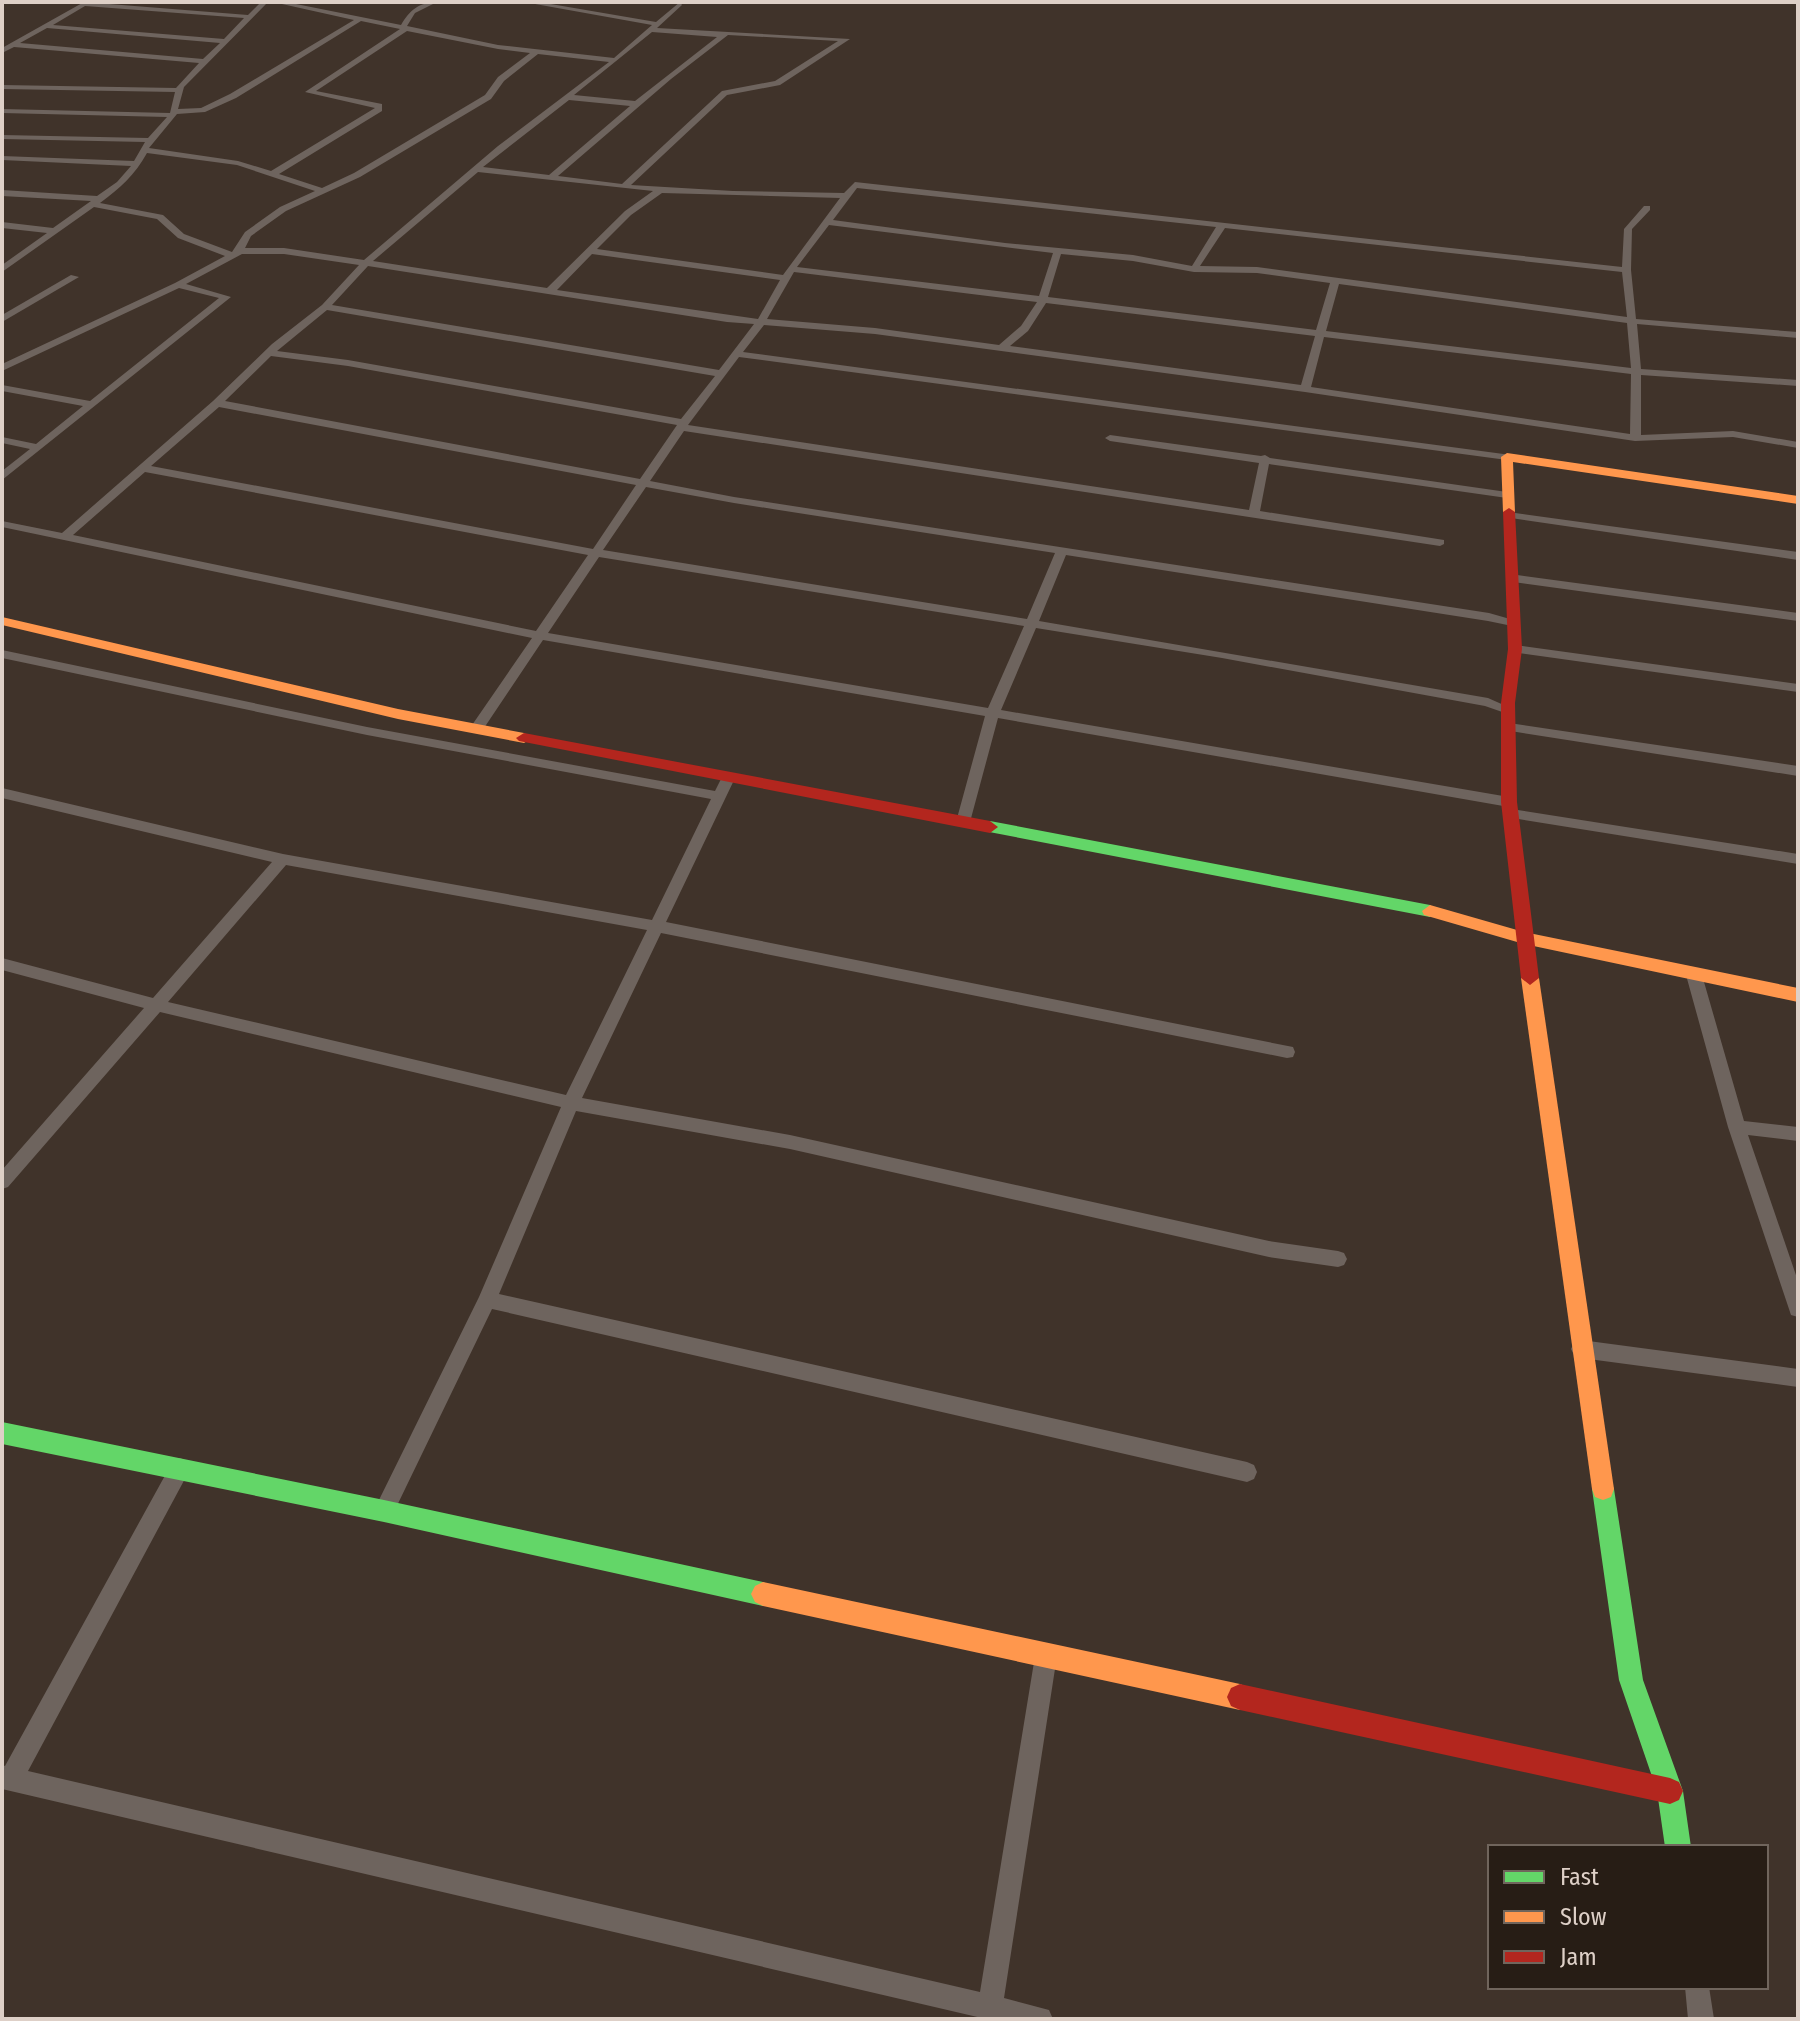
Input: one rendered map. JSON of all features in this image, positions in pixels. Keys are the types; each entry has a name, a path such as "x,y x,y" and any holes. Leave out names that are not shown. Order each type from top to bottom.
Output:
{"street":[{"path":"68,2 252,17"},
{"path":"2,269 120,184 137,164 150,140 173,114 179,90 265,2"},
{"path":"276,2 488,46 614,60"},
{"path":"272,174 379,109 379,106 309,92 404,28 412,7 434,2"},
{"path":"527,2 654,27 723,35 739,31 846,39 777,83 725,93 624,187"},
{"path":"63,538 325,307 366,263 476,169 680,4 668,2"},
{"path":"2,51 84,4"},
{"path":"187,20 198,13"},
{"path":"2,111 173,114 202,110 233,96 362,18"},
{"path":"45,26 227,41"},
{"path":"165,35 176,28"},
{"path":"551,178 723,35"},
{"path":"14,45 204,61"},
{"path":"2,368 178,285 236,253 248,234 291,204 357,175 481,101 501,79 536,52"},
{"path":"2,87 179,90"},
{"path":"566,97 638,104"},
{"path":"2,137 150,140"},
{"path":"144,150 217,158 324,191"},
{"path":"2,158 137,164"},
{"path":"476,169 659,191 845,196"},
{"path":"477,728 537,635 597,553 683,425 760,323 788,274 855,185 1626,270"},
{"path":"550,291 628,213 659,191"},
{"path":"2,193 96,202 148,213 160,217 181,236 236,253 284,251 760,323 875,331 1305,389 1635,438 1733,434 1798,445"},
{"path":"1635,438 1637,372 1626,270 1628,229 1647,208"},
{"path":"828,222 1162,262 1194,269 1257,270 1631,321 1798,335"},
{"path":"2,225 57,231"},
{"path":"1194,269 1222,225"},
{"path":"1000,349 1024,333 1043,298 1058,250"},
{"path":"592,251 788,274 1043,298 1637,372 1798,383"},
{"path":"2,256 18,258"},
{"path":"2,319 74,277"},
{"path":"1305,389 1335,280"},
{"path":"2,477 226,297 178,285"},
{"path":"325,307 722,374"},
{"path":"270,353 348,363 683,425 1440,542"},
{"path":"738,354 1507,457 1798,500"},
{"path":"2,388 92,405"},
{"path":"217,403 644,484 1489,617 1513,624"},
{"path":"1110,438 1507,495"},
{"path":"2,440 38,448"},
{"path":"1507,457 1515,649 1509,718 1510,808 1524,938 1631,1680 1670,1791 1678,1845"},
{"path":"1254,515 1265,458"},
{"path":"143,468 597,553 1032,623 1472,699 1509,718 1798,771"},
{"path":"1508,515 1798,556"},
{"path":"2,524 537,635 993,713 1798,859"},
{"path":"963,822 993,713 1062,551"},
{"path":"1510,578 1798,617"},
{"path":"2,621 398,714 1425,910 1524,938 1798,995"},
{"path":"1515,649 1798,688"},
{"path":"2,654 367,731 719,796"},
{"path":"384,1511 487,1300 571,1103 729,776"},
{"path":"2,793 283,859 656,926 1287,1052"},
{"path":"2,1182 283,859"},
{"path":"2,964 157,1005 571,1103 790,1142 1269,1249 1338,1259"},
{"path":"1694,975 1737,1127 1798,1309"},
{"path":"1737,1127 1798,1134"},
{"path":"487,1300 1247,1472"},
{"path":"1581,1349 1798,1378"},
{"path":"2,1433 384,1511 1670,1791"},
{"path":"180,1468 6,1778 1040,2019"},
{"path":"990,2007 1046,1656"},
{"path":"1697,1989 1701,2019"}],"traffic: fast":[{"path":"990,827 1430,911"},
{"path":"2,1433 384,1511 763,1594"},
{"path":"1603,1489 1631,1680 1670,1791 1678,1845"}],"traffic: slow":[{"path":"1509,512 1507,457 1798,500"},
{"path":"2,621 398,714 524,738"},
{"path":"1430,911 1524,938 1798,995"},
{"path":"1530,978 1603,1489"},
{"path":"763,1594 1240,1697"}],"traffic: jam":[{"path":"1509,512 1515,649 1508,703 1509,802 1530,978"},
{"path":"524,738 990,827"},
{"path":"1240,1697 1670,1791"}]}
